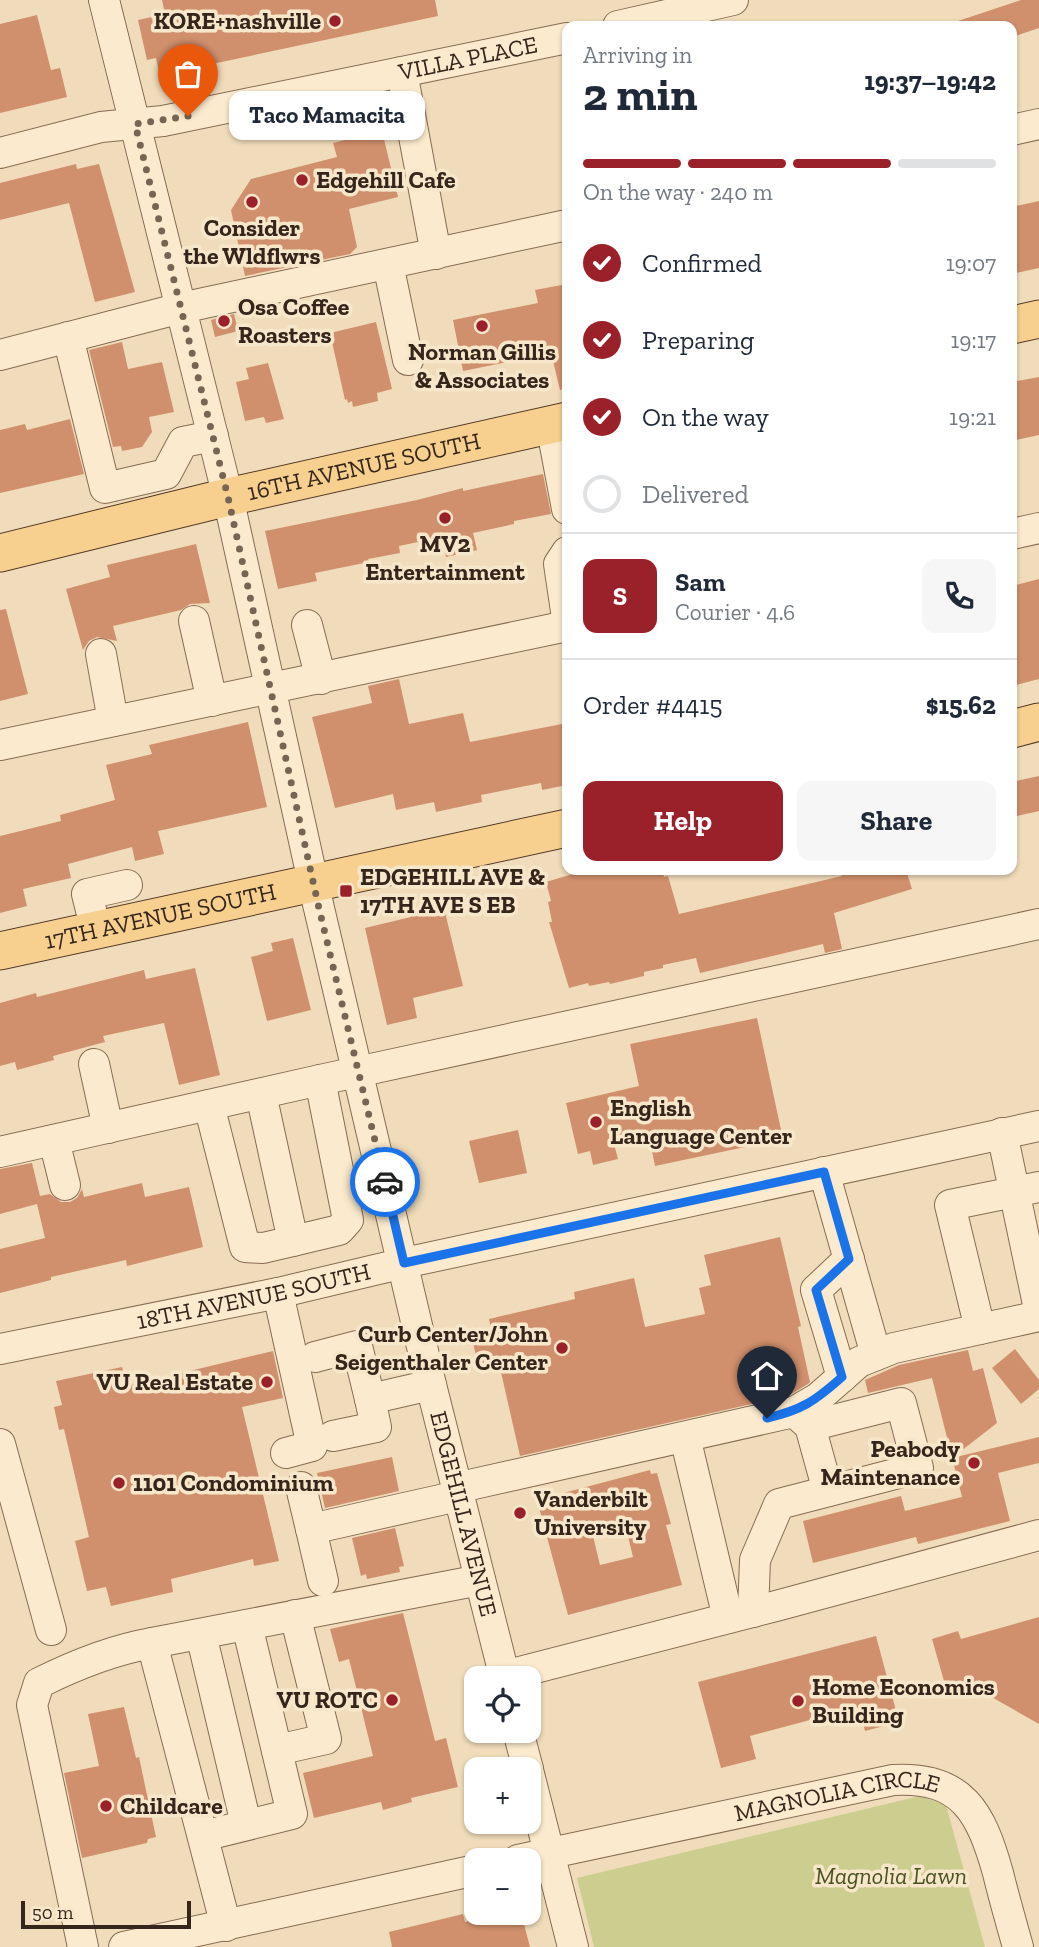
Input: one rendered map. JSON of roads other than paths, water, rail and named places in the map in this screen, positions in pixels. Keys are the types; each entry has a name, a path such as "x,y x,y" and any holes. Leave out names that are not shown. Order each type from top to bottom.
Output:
{"main road":[{"path":"1017,324 1039,319"},
{"name":"16TH AVENUE SOUTH","path":"0,553 228,497 559,422"},
{"path":"1017,728 1039,722"},
{"name":"17TH AVENUE SOUTH","path":"0,951 562,829"}],"street":[{"name":"EDGEHILL AVENUE","path":"104,0 228,497 314,884 431,1385 502,1666"},
{"path":"640,21 733,0"},
{"name":"VILLA PLACE","path":"0,153 101,127 163,121 562,39"},
{"path":"402,72 436,254"},
{"path":"1017,129 1039,124"},
{"path":"0,355 181,308 562,226"},
{"path":"388,264 408,360"},
{"path":"68,337 105,488 166,474"},
{"path":"559,422 562,455"},
{"path":"174,510 166,474 183,442 213,436"},
{"path":"124,484 132,520"},
{"path":"1017,533 1039,528"},
{"path":"562,560 559,564 562,584"},
{"path":"194,621 212,701"},
{"path":"307,625 321,678"},
{"path":"0,745 562,627"},
{"path":"101,654 113,721"},
{"path":"96,930 87,894 127,885"},
{"path":"0,1152 1039,924"},
{"path":"94,1064 108,1128"},
{"path":"209,1105 245,1247 262,1248 339,1230 348,1220 320,1080"},
{"path":"261,1094 293,1241"},
{"name":"18TH AVENUE SOUTH","path":"0,1349 278,1293 404,1263 1039,1126"},
{"path":"1002,1133 1027,1190 1039,1309"},
{"path":"54,1140 65,1185"},
{"path":"824,1172 876,1355"},
{"path":"980,1329 950,1205 1027,1190"},
{"path":"842,1377 816,1290 849,1259"},
{"path":"278,1293 312,1446 286,1453"},
{"path":"808,1412 859,1362 894,1348 1039,1316"},
{"path":"315,1357 358,1346 376,1427 333,1436"},
{"path":"370,1399 431,1385"},
{"path":"311,1529 685,1437 808,1412 901,1403 918,1468 779,1504 755,1560 741,1615"},
{"path":"808,1412 828,1491"},
{"path":"685,1437 741,1615"},
{"path":"0,1444 51,1630"},
{"path":"301,1488 323,1581"},
{"path":"541,1668 1039,1535"},
{"path":"83,1947 32,1705 39,1684 60,1672 125,1648 480,1580"},
{"path":"277,1750 326,1739 295,1615"},
{"path":"203,1836 292,1814 247,1625"},
{"path":"201,1634 246,1824"},
{"path":"152,1643 226,1926"},
{"name":"MAGNOLIA CIRCLE","path":"541,1855 893,1780 918,1779 957,1796 978,1817 987,1835 1018,1947"},
{"path":"541,1819 573,1947"},
{"path":"124,1947 464,1873"}],"place":[{"name":"KORE+nashville","path":"335,21"},
{"name":"Taco Mamacita","path":"188,116"},
{"name":"Edgehill Cafe","path":"302,180"},
{"name":"Consider the Wldflwrs","path":"252,202"},
{"name":"Osa Coffee Roasters","path":"224,321"},
{"name":"Norman Gillis & Associates","path":"482,326"},
{"name":"MV2 Entertainment","path":"445,518"},
{"name":"EDGEHILL AVE & 17TH AVE S EB","path":"346,891"},
{"name":"English Language Center","path":"596,1122"},
{"name":"Curb Center/John Seigenthaler Center","path":"562,1348"},
{"name":"VU Real Estate","path":"267,1382"},
{"name":"Peabody Maintenance","path":"974,1463"},
{"name":"1101 Condominium","path":"119,1483"},
{"name":"Vanderbilt University","path":"520,1513"},
{"name":"VU ROTC","path":"392,1700"},
{"name":"Home Economics Building","path":"798,1701"},
{"name":"Childcare","path":"106,1806"}],"park label":[{"name":"Magnolia Lawn","path":"891,1876"}]}
